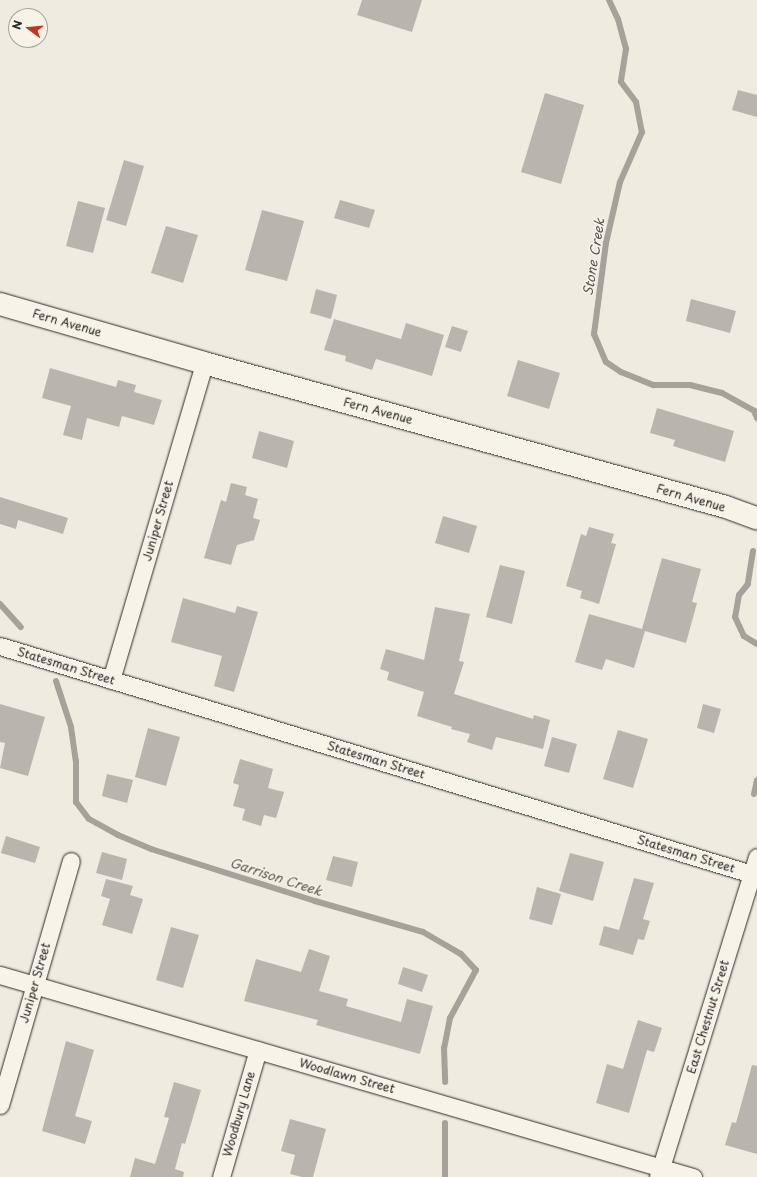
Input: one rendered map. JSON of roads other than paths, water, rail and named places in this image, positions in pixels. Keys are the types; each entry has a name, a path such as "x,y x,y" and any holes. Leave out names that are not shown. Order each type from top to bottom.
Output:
{"main road":[{"name":"Fern Avenue","path":"0,304 204,363 726,508 757,518"}],"street":[{"name":"Juniper Street","path":"111,680 204,363"},
{"name":"Statesman Street","path":"0,646 752,874"},
{"name":"East Chestnut Street","path":"659,1172 757,858"},
{"name":"Juniper Street","path":"0,1105 71,861"},
{"name":"Woodlawn Street","path":"0,975 258,1050 659,1172 693,1177"},
{"name":"Woodbury Lane","path":"221,1177 258,1050"}],"waterway":[{"name":"Stone Creek","path":"609,0 618,19 626,49 621,82 636,102 642,132 620,182 606,243 594,334 606,362 621,372 654,385 690,385 722,393 754,411 757,418"},
{"name":"Stone Creek","path":"753,551 748,584 739,595 735,617 744,636 757,644"},
{"name":"Garrison Creek","path":"0,604 21,627"},
{"name":"Garrison Creek","path":"56,681 71,727 76,761 76,802 89,819 118,835 151,849 315,901 423,932 461,954 476,970 450,1018 444,1048 445,1082"},
{"name":"Stone Creek","path":"754,794 757,780"},
{"name":"Garrison Creek","path":"445,1123 445,1177"}]}
